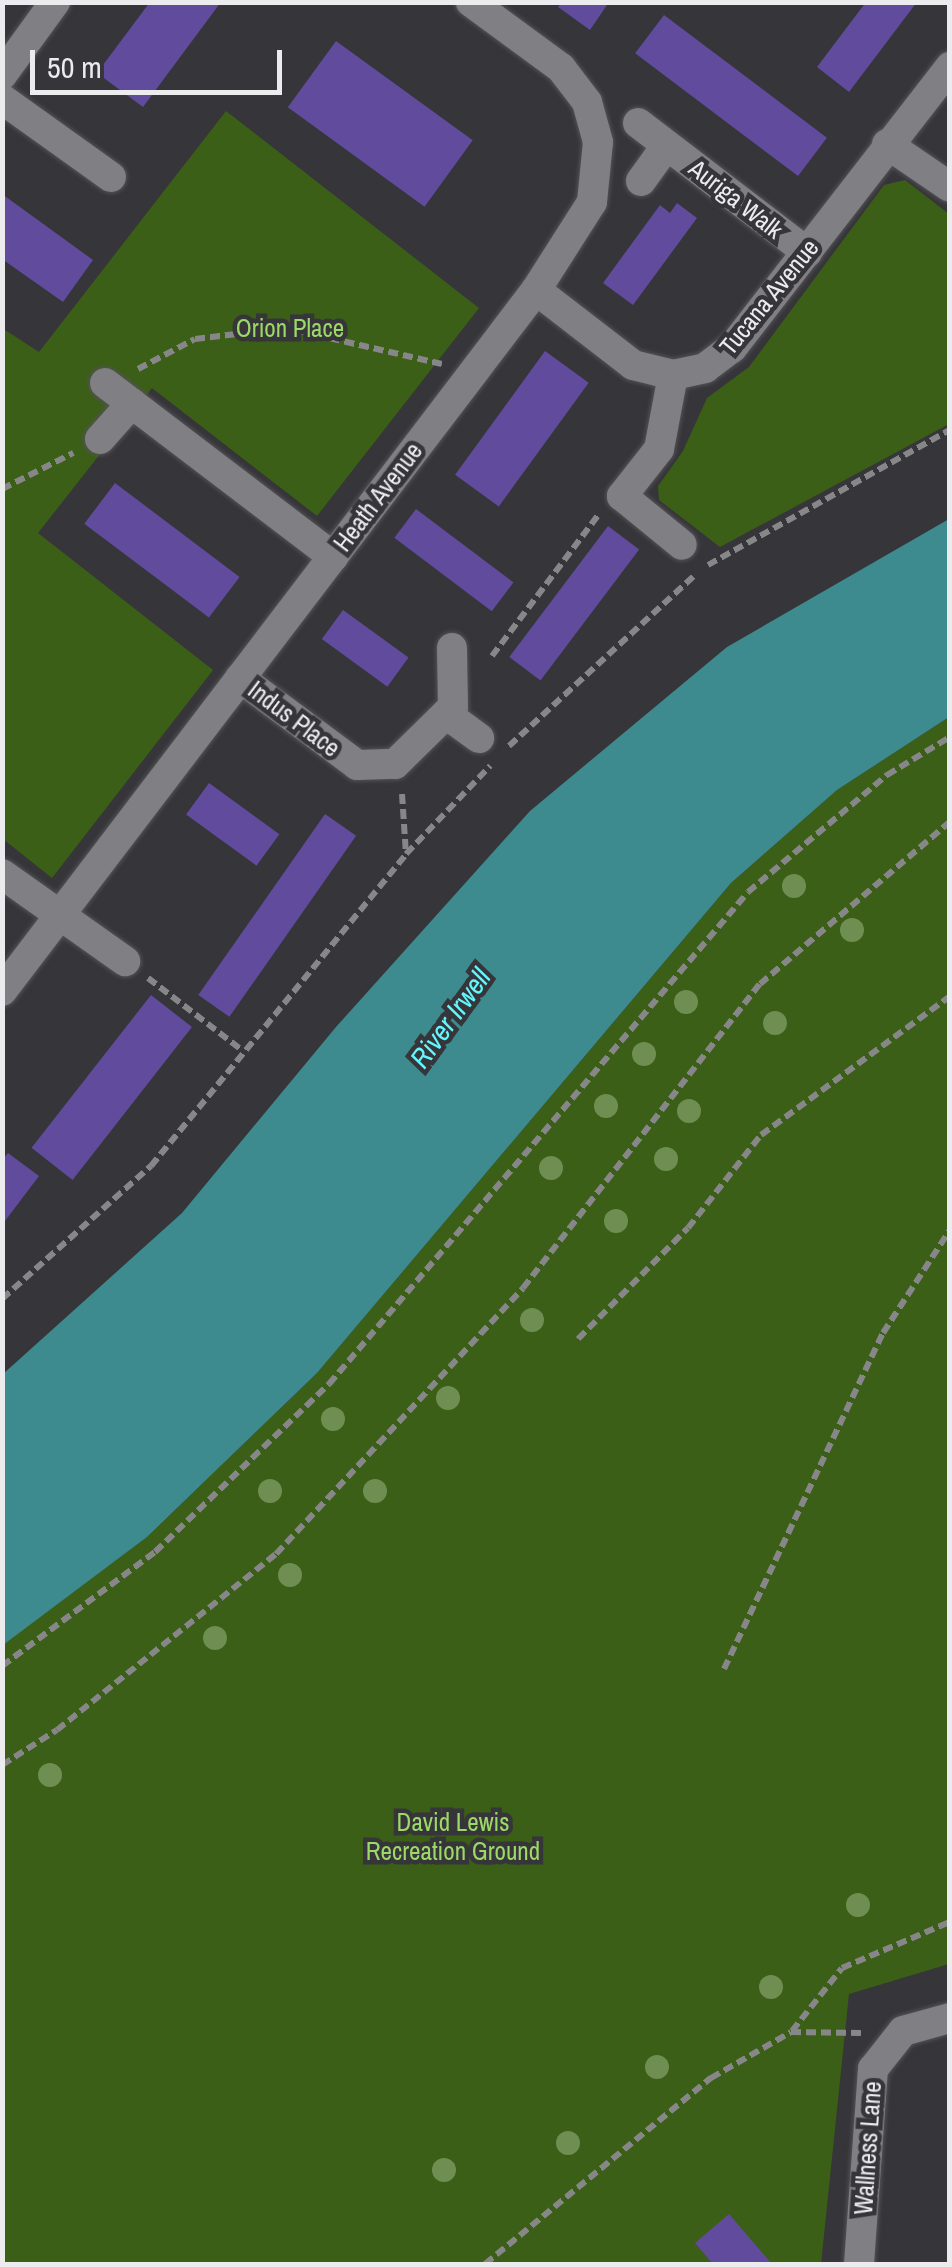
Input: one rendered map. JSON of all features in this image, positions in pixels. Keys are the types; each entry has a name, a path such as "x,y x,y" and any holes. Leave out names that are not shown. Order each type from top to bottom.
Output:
{"street":[{"path":"2,75 55,2"},
{"name":"Heath Avenue","path":"2,991 536,290 592,202 598,142 575,84 487,7"},
{"name":"Tucana Avenue","path":"673,375 705,368 732,348 887,144 950,68"},
{"path":"2,98 111,177"},
{"name":"Auriga Walk","path":"638,123 807,252"},
{"path":"887,144 950,187"},
{"name":"Auriga Walk","path":"641,181 667,145"},
{"path":"536,290 633,365 673,375 659,449 622,496 682,545"},
{"path":"100,439 118,392 333,557"},
{"path":"395,764 452,708 452,648"},
{"name":"Indus Place","path":"240,678 357,766 395,764"},
{"path":"446,714 492,751"},
{"path":"2,874 125,961"},
{"path":"891,2040 917,2025 950,2018"},
{"name":"Wallness Lane","path":"859,2264 870,2086 891,2040"}],"path":[{"path":"118,392 166,350 255,328 325,333 472,371"},
{"path":"2,1299 151,1166 242,1050 492,751 720,556 950,430"},
{"path":"2,489 100,439"},
{"path":"492,656 600,512"},
{"path":"2,1666 82,1610 225,1491 329,1384 748,892 874,784 950,737"},
{"path":"395,764 406,854"},
{"path":"2,1764 56,1730 276,1554 523,1288 760,984 950,822"},
{"path":"125,961 242,1050"},
{"path":"578,1339 688,1228 761,1135 950,996"},
{"path":"724,1670 859,1379 950,1230"},
{"path":"485,2264 711,2078 792,2032 842,1968 950,1922"},
{"path":"792,2032 842,2028 891,2040"}],"green space":[{"name":"Orion Place","path":"226,111 479,308 317,516 152,388 38,533 213,670 52,878 3,839 2,328 39,352"},
{"path":"905,180 949,214 949,424 720,547 659,500 658,486 683,451 707,398 749,367 884,185"},
{"name":"David Lewis Recreation Ground","path":"949,717 949,1964 849,1994 821,2264 4,2264 2,1645 147,1537 317,1373 731,883 837,790"}],"water":[{"name":"River Irwell","path":"949,519 949,717 837,790 731,883 317,1373 147,1537 3,1645 3,1374 182,1213 336,1027 530,811 727,647"}],"building":[{"path":"150,2 221,2 143,107 97,73"},
{"path":"562,2 609,2 590,30 558,7"},
{"path":"866,2 917,2 849,92 817,67"},
{"path":"664,15 827,138 798,176 635,53"},
{"path":"336,41 473,140 425,207 288,107"},
{"path":"2,194 93,260 63,302 2,259"},
{"path":"677,203 697,218 633,305 603,283 660,205 670,213"},
{"path":"545,351 589,383 499,507 455,475"},
{"path":"115,483 240,577 209,618 84,524"},
{"path":"416,509 513,582 492,611 394,538"},
{"path":"608,526 639,549 540,680 509,657"},
{"path":"343,610 409,658 387,687 322,639"},
{"path":"209,783 279,834 256,866 186,815"},
{"path":"325,814 356,836 229,1017 198,995"},
{"path":"151,995 192,1027 73,1180 32,1148"},
{"path":"8,1153 39,1176 2,1225 2,1160"},
{"path":"729,2214 772,2264 713,2264 695,2243"}]}
